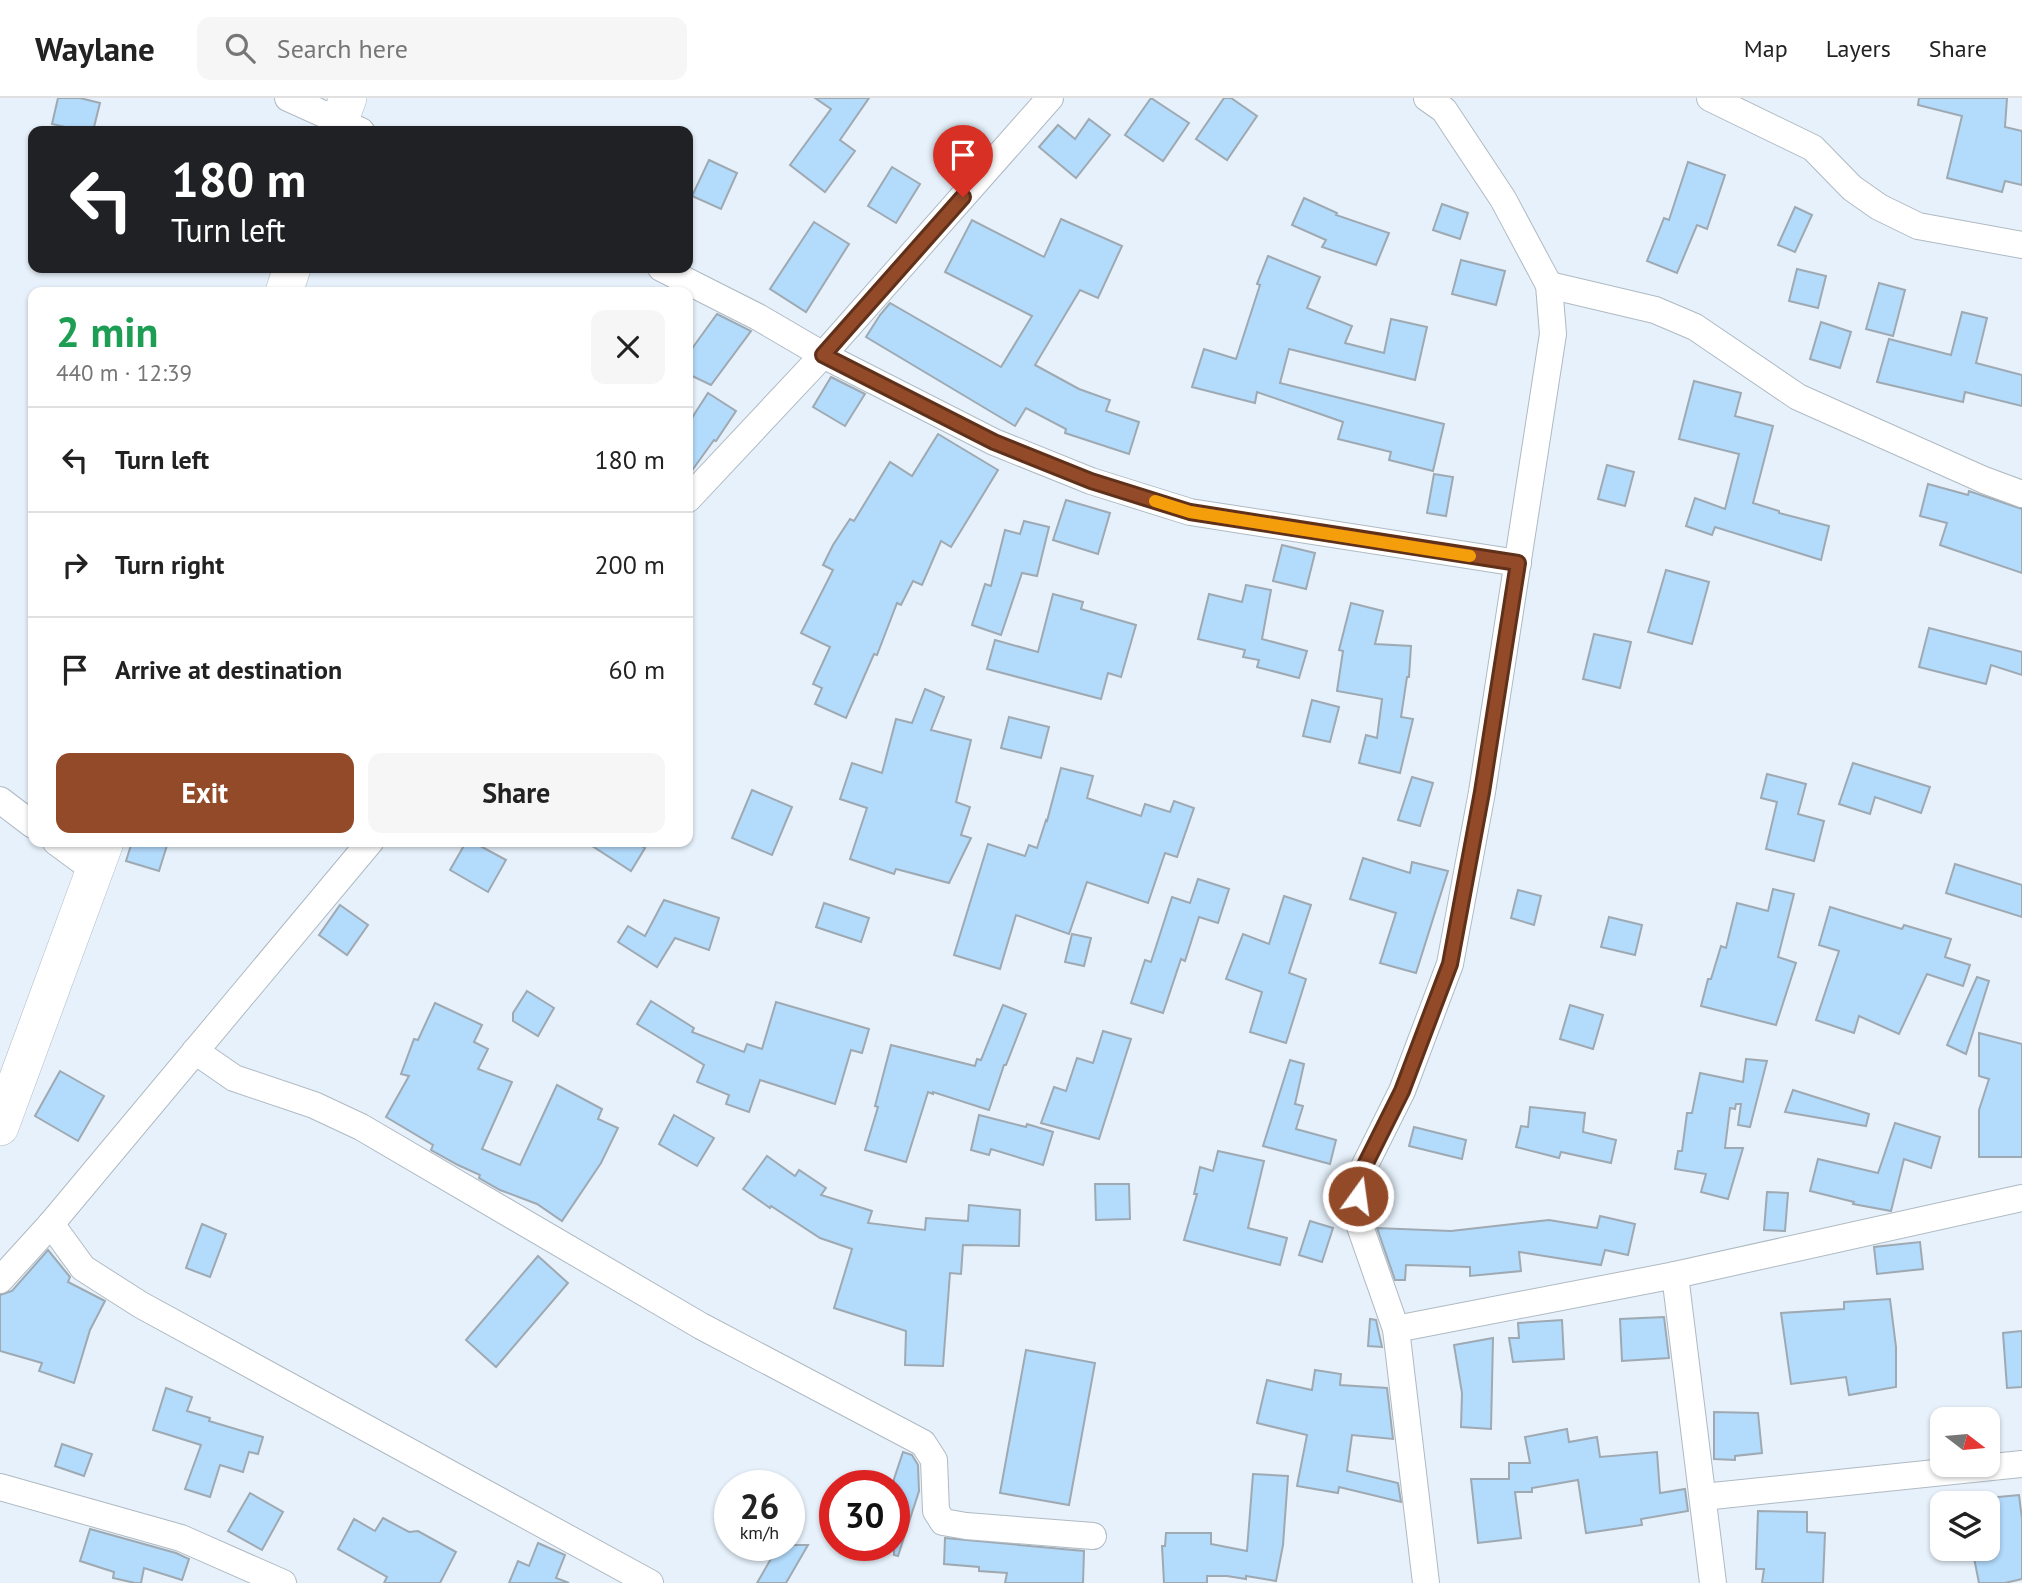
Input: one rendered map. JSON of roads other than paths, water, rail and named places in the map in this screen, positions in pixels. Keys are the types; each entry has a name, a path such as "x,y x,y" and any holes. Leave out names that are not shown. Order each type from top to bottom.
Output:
{"street":[{"path":"288,98 346,121"},
{"path":"693,494 823,355 1050,98"},
{"path":"1710,98 1813,148 1852,188 1879,207 1918,226 2022,245"},
{"path":"1426,1583 1396,1329 1356,1216 1359,1177 1402,1091 1450,964 1482,792 1553,334 1549,285 1503,199 1440,102"},
{"path":"671,273 758,317 823,355 994,442 1091,481 1177,508 1518,563"},
{"path":"1549,285 1655,310 1695,327 1798,397 1960,470 2022,494"},
{"path":"0,800 28,821"},
{"path":"2,1118 99,856 71,847"},
{"path":"0,1280 51,1224 366,847"},
{"path":"195,1051 233,1077 314,1105 361,1127 701,1326 923,1443 934,1460 936,1511 943,1521 966,1527 1093,1536"},
{"path":"1396,1329 1675,1275 2022,1198"},
{"path":"51,1224 83,1268 141,1305 650,1583"},
{"path":"1675,1275 1713,1583"},
{"path":"1703,1497 2022,1464"},
{"path":"0,1487 181,1538 283,1583"}]}
